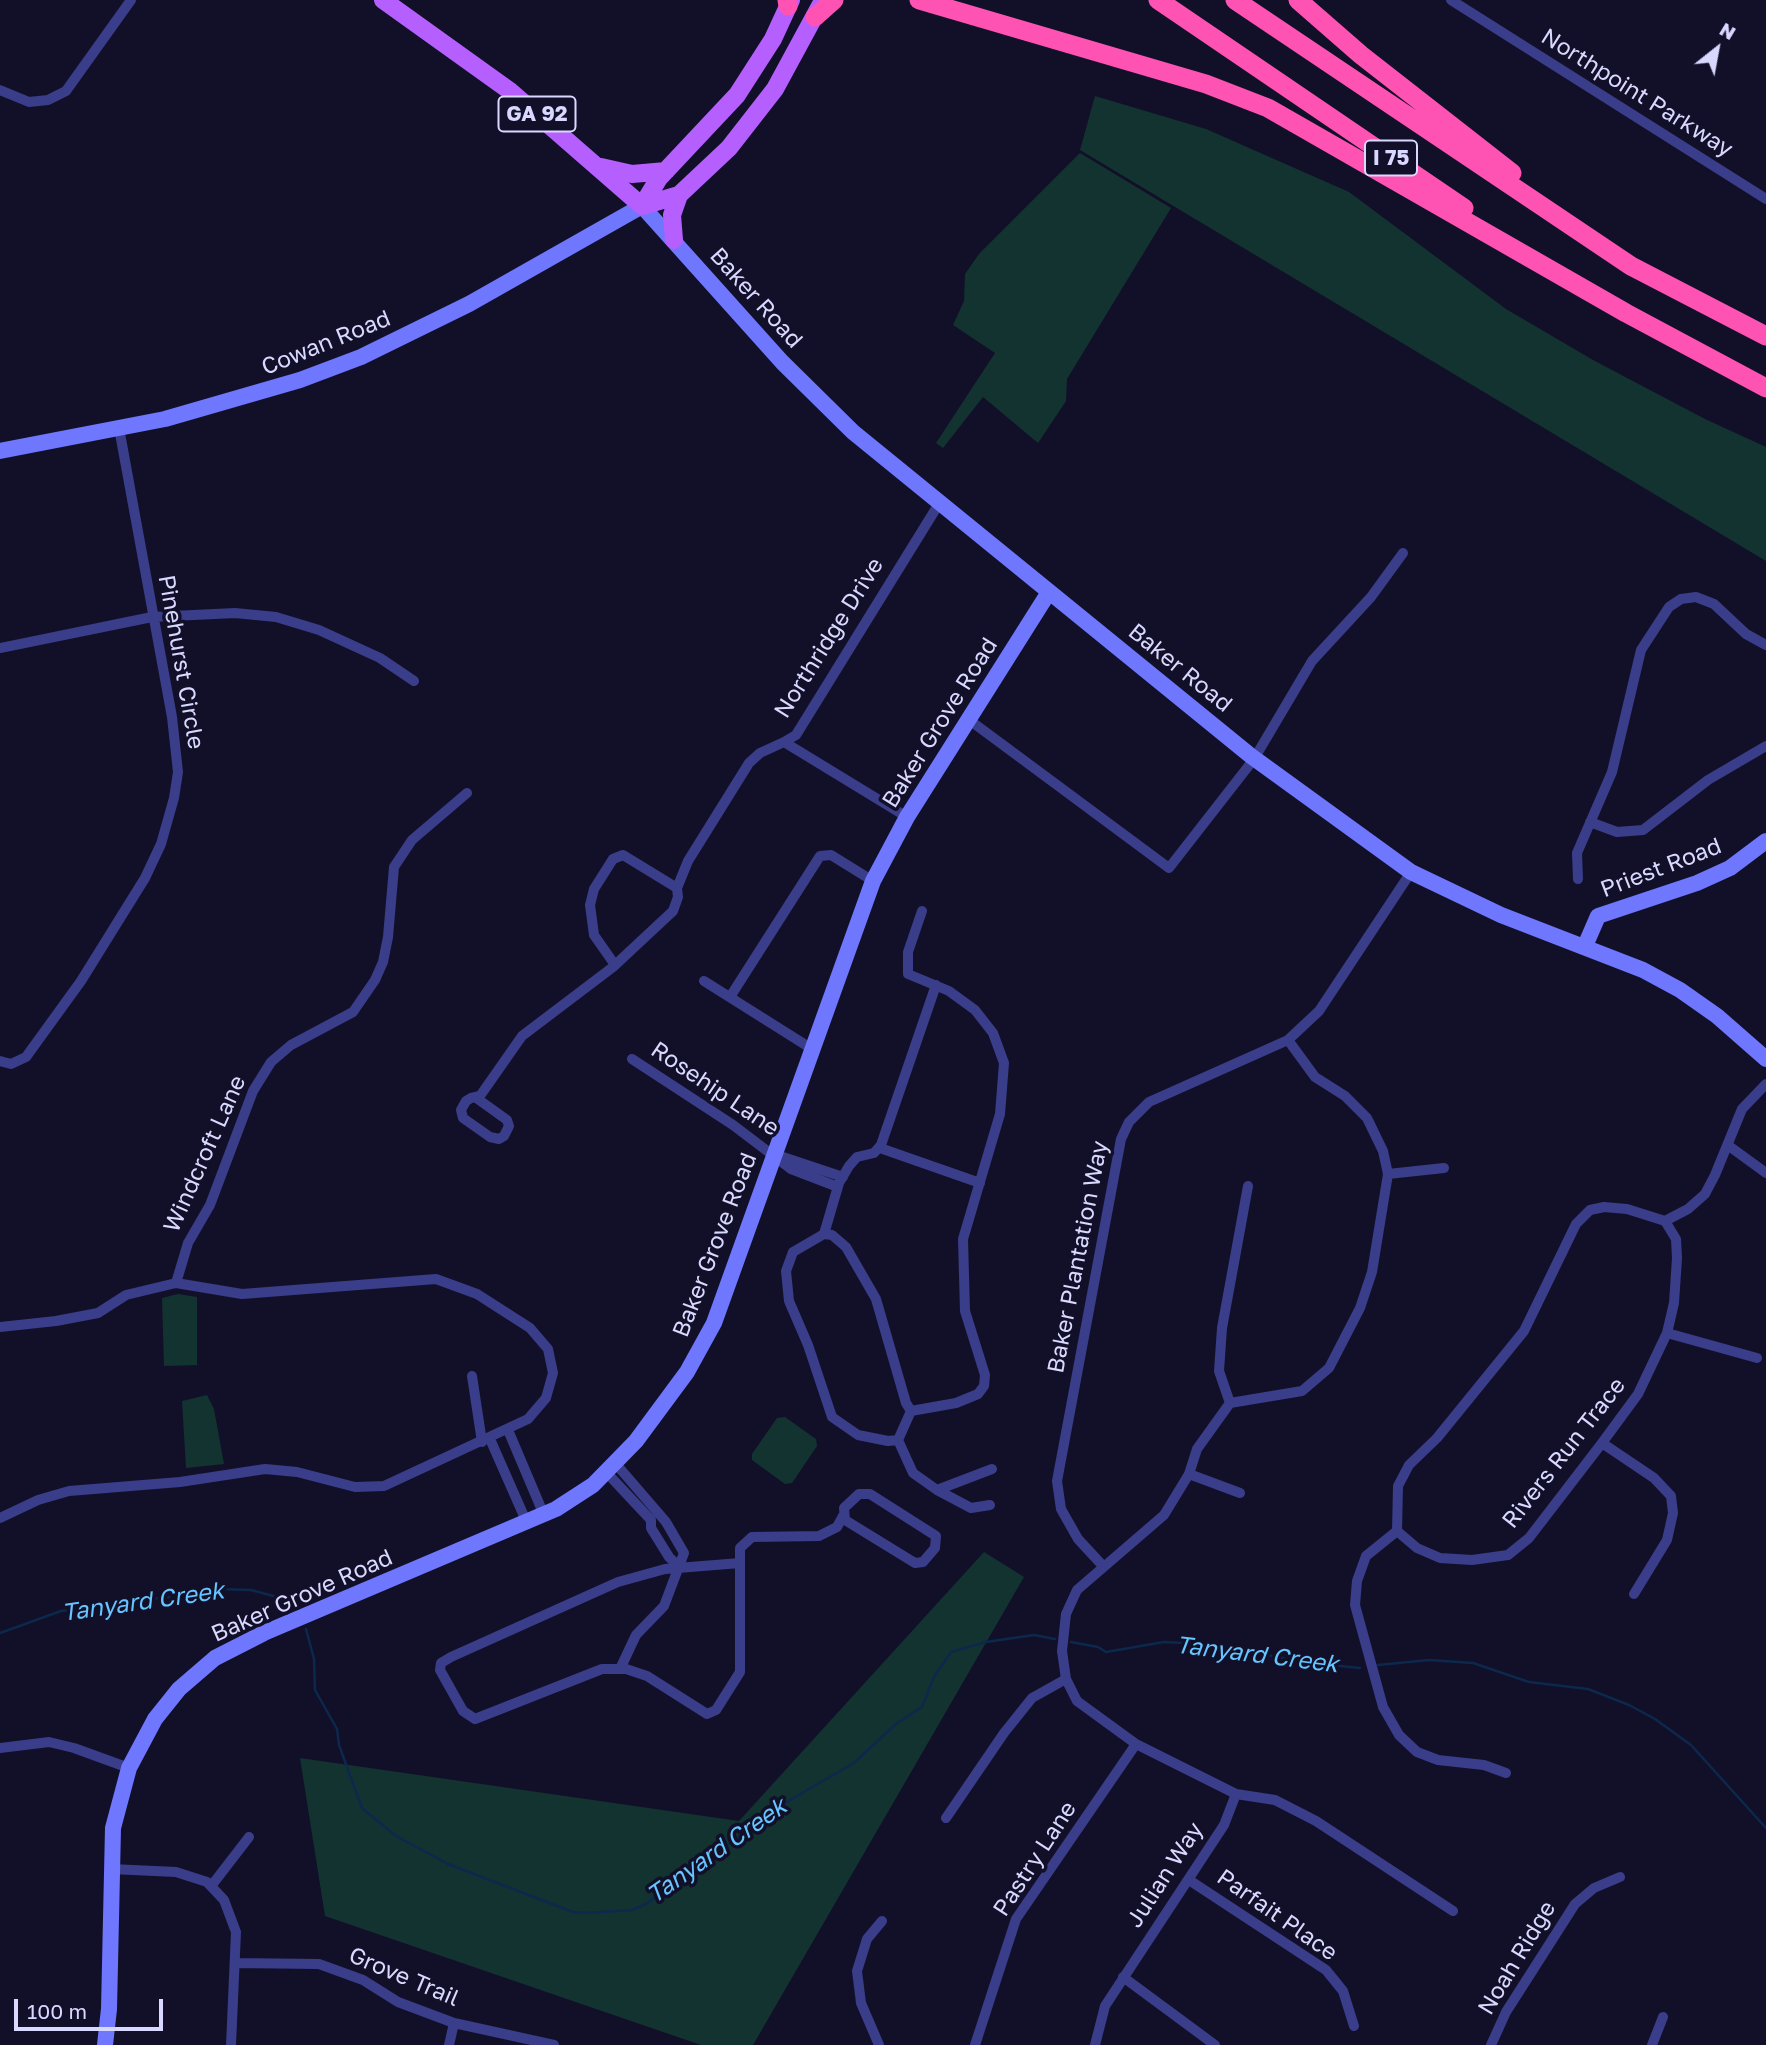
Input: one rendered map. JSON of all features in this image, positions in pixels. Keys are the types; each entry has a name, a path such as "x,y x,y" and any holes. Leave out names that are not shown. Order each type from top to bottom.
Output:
{"highway":[{"path":"819,8 834,0"},
{"path":"919,0 1206,84 1258,104 1323,137 1372,169 1626,313"},
{"name":"I 75","path":"1158,0 1473,214 1626,313 1766,388"},
{"name":"I 75","path":"1236,0 1398,112 1631,266 1766,336"},
{"path":"1298,0 1422,105 1631,266"}],"main road":[{"name":"GA 92","path":"383,0 475,63 642,206"},
{"path":"642,206 666,171 737,95 773,40 789,2"},
{"path":"642,206 679,195 718,159 760,110 788,69 819,8"},
{"path":"598,167 632,174 666,171"},
{"path":"674,240 673,215 679,195"},
{"name":"Baker Road","path":"642,206 782,362 853,432 1254,759 1411,872 1501,915 1643,970 1680,990 1766,1059"},
{"name":"Cowan Road","path":"0,451 165,419 258,394 361,357 469,304 642,206"},
{"name":"Baker Grove Road","path":"105,2045 109,2010 111,1869 116,1813 129,1768 140,1743 163,1709 188,1680 215,1658 264,1633 527,1523 580,1495 611,1468 674,1391 708,1336 727,1290 873,881 907,817 1049,592"},
{"name":"Priest Road","path":"1585,946 1598,916 1697,883 1730,868 1766,841"}],"street":[{"path":"0,90 29,102 48,100 66,91 131,0"},
{"name":"Northpoint Parkway","path":"1451,0 1766,199"},
{"name":"Pinehurst Circle","path":"5,1062 26,1057 81,981 145,878 160,844 174,798 178,772 172,717 119,428"},
{"name":"Northridge Drive","path":"907,817 784,743 796,735 940,502"},
{"path":"968,719 1169,868 1254,759 1312,661 1371,597 1403,553"},
{"path":"1578,879 1577,853 1612,772 1641,650 1669,607 1681,599 1696,597 1714,604 1746,634 1766,645"},
{"path":"0,648 152,617 235,613 276,617 347,642 380,658 414,681"},
{"path":"475,1097 507,1120 509,1126 504,1136 499,1139 490,1137 463,1118 463,1105 475,1097 480,1096 522,1036 615,965 673,911 678,897 677,888 688,861 749,763 760,753 784,743"},
{"path":"1590,822 1617,832 1643,830 1708,780 1766,746"},
{"name":"Windcroft Lane","path":"176,1283 188,1243 210,1205 253,1091 271,1062 291,1045 354,1012 375,980 383,962 394,867 412,840 467,793"},
{"path":"615,965 598,944 590,905 594,890 613,859 623,855 677,888"},
{"path":"730,997 820,856 831,855 873,881"},
{"name":"Baker Plantation Way","path":"1103,1566 1078,1539 1061,1508 1057,1481 1121,1139 1129,1122 1149,1102 1288,1040 1320,1011 1411,872"},
{"path":"911,1411 956,1403 978,1394 984,1386 985,1375 970,1334 963,1289 963,1239 1000,1114 1004,1088 1004,1063 1000,1047 985,1020 957,996 908,974 908,952 922,911"},
{"path":"704,981 812,1049"},
{"path":"880,1148 936,985"},
{"path":"1288,1040 1315,1077 1345,1096 1367,1118 1383,1151 1388,1174 1372,1272 1360,1308 1329,1368 1303,1391 1230,1403 1212,1424 1197,1449 1189,1474 1164,1515 1077,1590 1066,1615 1062,1651 1066,1679 1077,1701 1136,1744 1236,1794 1275,1800 1315,1821 1453,1911"},
{"name":"Rosehip Lane","path":"632,1059 775,1154 792,1170 841,1182"},
{"path":"1506,1773 1485,1765 1449,1762 1418,1752 1399,1735 1383,1707 1355,1605 1366,1556 1397,1531 1398,1486 1409,1465 1437,1438 1524,1331 1576,1224 1590,1210 1604,1206 1628,1209 1665,1221 1688,1209 1705,1194 1742,1109 1766,1084"},
{"path":"1728,1146 1766,1173"},
{"path":"898,1440 858,1435 843,1427 826,1407 808,1345 789,1301 786,1271 793,1252 824,1234 841,1182 857,1157 880,1148 980,1182"},
{"path":"1388,1174 1444,1168"},
{"path":"1230,1403 1219,1371 1223,1328 1248,1186"},
{"name":"Rivers Run Trace","path":"1397,1531 1417,1548 1440,1558 1472,1560 1507,1555 1529,1538 1638,1394 1667,1332 1674,1303 1677,1258 1676,1239 1665,1221"},
{"path":"824,1234 832,1236 846,1247 876,1299 906,1403 911,1411"},
{"path":"0,1327 56,1321 98,1312 126,1295 176,1283 242,1294 355,1287 417,1279 454,1283 505,1310 536,1332 548,1349 553,1373 546,1398 532,1416 486,1441 377,1488 355,1487 285,1470 254,1470 180,1482 69,1491 46,1497 0,1518"},
{"path":"1667,1332 1757,1358"},
{"path":"472,1376 486,1441 527,1523"},
{"path":"911,1411 898,1440 913,1473 937,1490 971,1508 990,1504"},
{"path":"508,1430 544,1515"},
{"path":"1602,1443 1654,1478 1671,1496 1673,1513 1667,1540 1634,1594"},
{"path":"611,1468 651,1521 661,1528 679,1567"},
{"path":"611,1468 679,1541 684,1553 664,1606 636,1635 620,1669"},
{"path":"937,1490 992,1469"},
{"path":"1189,1474 1240,1493"},
{"path":"740,1563 679,1567 642,1574 452,1657 441,1663 440,1670 463,1711 475,1718 602,1670 620,1669 647,1676 707,1714 716,1710 740,1672 740,1563 740,1548 752,1537 819,1536 837,1527 851,1500 859,1494 870,1494 936,1535 938,1542 923,1562 915,1563 876,1541 843,1516"},
{"path":"946,1818 1004,1733 1032,1698 1066,1679"},
{"path":"0,1748 48,1742 74,1748 129,1768"},
{"name":"Pastry Lane","path":"975,2045 1016,1919 1136,1744"},
{"name":"Julian Way","path":"1095,2045 1105,2006 1224,1825 1236,1794"},
{"path":"212,1885 249,1837"},
{"path":"111,1869 176,1872 212,1885 224,1900 233,1918 236,1963 231,2045"},
{"name":"Noah Ridge","path":"1491,2045 1506,2012 1575,1904 1594,1888 1620,1877"},
{"name":"Parfait Place","path":"1189,1880 1326,1970 1343,1991 1354,2026"},
{"path":"879,2045 861,2003 857,1971 867,1939 882,1921"},
{"name":"Grove Trail","path":"236,1963 319,1965 363,1980 398,2002 454,2023 554,2045"},
{"path":"1123,1977 1215,2045"},
{"path":"1652,2045 1664,2017"},
{"path":"449,2045 454,2023"}],"green space":[{"path":"1095,96 1206,129 1349,192 1506,309 1593,360 1705,419 1766,447 1766,561 1080,150"},
{"path":"1080,153 1171,208 1067,379 1066,401 1038,443 983,397 943,448 936,443 995,353 953,325 964,301 965,274 979,254"},
{"path":"178,1294 197,1297 197,1365 164,1366 162,1298"},
{"path":"207,1395 214,1409 224,1464 186,1468 182,1401"},
{"path":"785,1417 816,1439 817,1446 792,1483 785,1484 752,1460 752,1454 777,1418"},
{"path":"984,1552 1024,1577 753,2045 701,2045 325,1916 300,1758 739,1821"}],"waterway":[{"name":"Tanyard Creek","path":"0,1633 61,1611 167,1597 179,1598 216,1589 251,1590 288,1600"},
{"name":"Tanyard Creek","path":"306,1629 314,1659 315,1690 337,1729 339,1745 362,1808 396,1836 448,1864 573,1912 587,1913 632,1910 646,1904 790,1800 854,1763 897,1723 922,1707 934,1677 951,1652 986,1642 1034,1635 1055,1639"},
{"name":"Tanyard Creek","path":"1071,1642 1098,1647 1106,1652 1164,1642 1208,1644 1310,1663 1360,1668"},
{"name":"Tanyard Creek","path":"1378,1665 1429,1660 1473,1663 1529,1682 1588,1689 1629,1705 1655,1719 1691,1745 1766,1828"}]}
